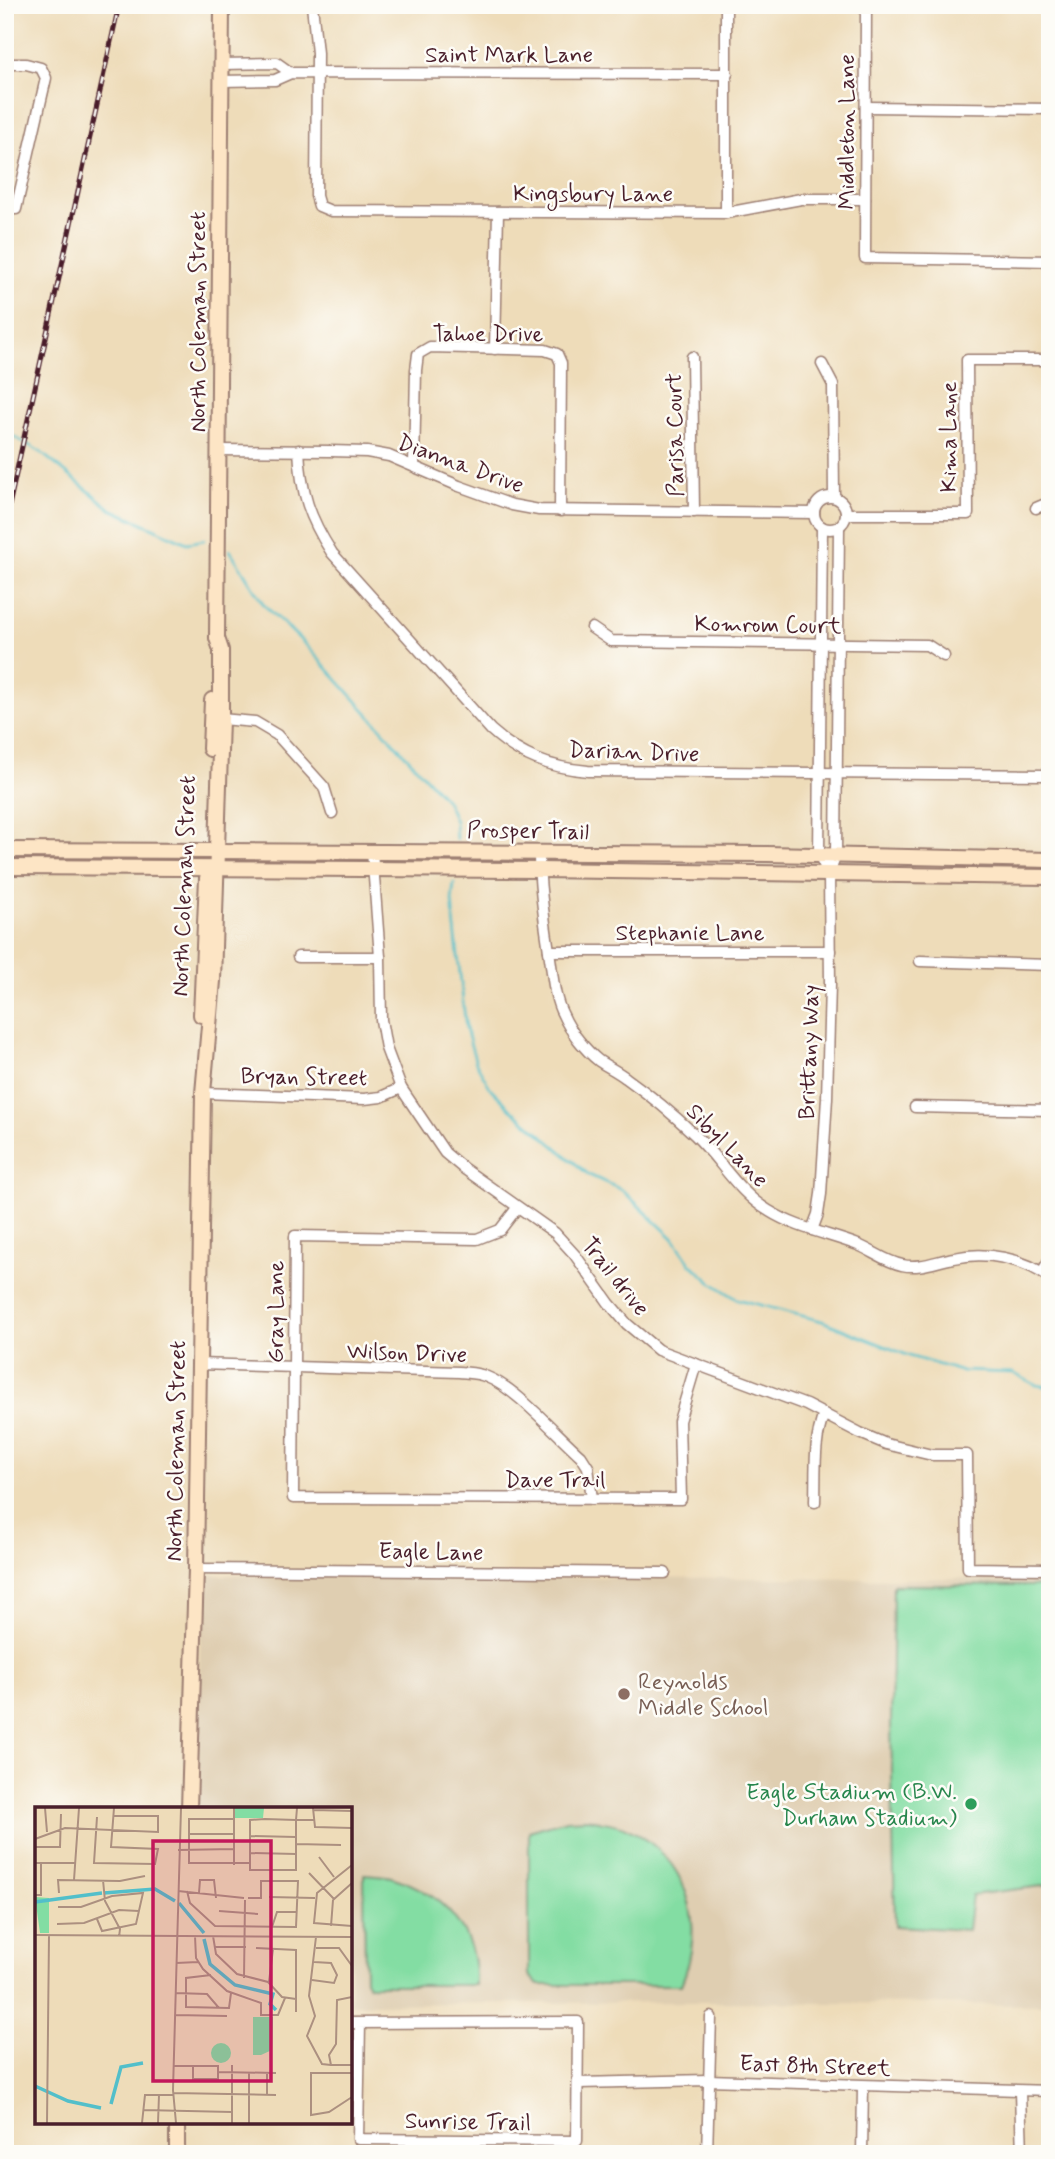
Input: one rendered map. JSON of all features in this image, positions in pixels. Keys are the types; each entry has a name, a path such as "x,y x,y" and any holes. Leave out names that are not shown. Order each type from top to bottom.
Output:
{"main road":[{"name":"North Coleman Street","path":"189,1807 204,1093 200,1067 221,719 221,650 218,638 222,5"},
{"name":"North Coleman Street","path":"212,860 212,674 218,638"},
{"name":"Prosper Trail","path":"5,850 372,869 1050,877"},
{"name":"Prosper Trail","path":"5,867 372,851 836,855 1050,860"},
{"path":"177,2124 177,2154"}],"street":[{"path":"312,5 317,73"},
{"path":"726,5 726,214"},
{"name":"Middleton Lane","path":"866,5 865,258 1050,261"},
{"name":"Saint Mark Lane","path":"222,64 277,63 291,73"},
{"path":"5,64 26,64 41,68 46,78 16,209 5,209"},
{"name":"Saint Mark Lane","path":"221,81 275,80 291,73 727,74"},
{"name":"Kingsbury Lane","path":"317,73 316,196 319,206 331,211 726,214 801,199 865,199"},
{"path":"866,107 1050,109"},
{"path":"495,349 498,212"},
{"name":"Tahoe Drive","path":"414,466 415,370 418,354 430,347 545,350 557,354 561,363 560,511"},
{"name":"Parisa Court","path":"692,357 694,512"},
{"name":"Kima Lane","path":"847,514 968,514 967,360 1050,360"},
{"path":"822,364 833,385 834,498"},
{"name":"Dianna Drive","path":"220,450 367,452 389,456 459,486 512,505 539,510 814,513"},
{"name":"Darian Drive","path":"299,450 306,502 313,521 332,553 491,730 520,753 551,765 589,771 1050,775"},
{"path":"828,497 834,498 843,503 846,519 839,527 827,529 815,519 814,513 818,502 828,497"},
{"path":"1036,508 1050,502"},
{"name":"Brittany Way","path":"822,527 819,855 829,874"},
{"name":"Brittany Way","path":"812,1230 821,1194 827,1098 829,874 836,855 839,527"},
{"name":"Komrom Court","path":"592,628 611,641 927,645 944,656"},
{"path":"221,719 254,722 277,735 324,787 332,813"},
{"name":"Trail drive","path":"372,851 380,957 381,1020 386,1048 401,1088 445,1153 517,1208 555,1233 627,1324 658,1350 796,1401 886,1444 932,1455 967,1455 968,1568 1050,1569"},
{"name":"Sibyl Lane","path":"539,853 549,951 562,1015 597,1059 671,1113 698,1138 754,1200 770,1212 903,1265 918,1266 962,1256 989,1256 1004,1258 1046,1275"},
{"name":"Stephanie Lane","path":"549,951 830,951"},
{"path":"298,957 380,957"},
{"path":"920,961 1050,965"},
{"name":"Bryan Street","path":"204,1093 364,1099 381,1097 401,1088"},
{"path":"915,1107 1050,1110"},
{"name":"Gray Lane","path":"293,1498 295,1236 477,1239 500,1230 517,1208"},
{"path":"1046,1275 1050,1259"},
{"name":"Wilson Drive","path":"198,1364 459,1372 484,1376 500,1383 514,1394 581,1456 588,1467 592,1499"},
{"name":"Dave Trail","path":"293,1498 681,1499 679,1421 696,1364"},
{"path":"815,1502 816,1444 824,1414"},
{"name":"Eagle Lane","path":"196,1569 666,1573"},
{"path":"707,2154 710,2017"},
{"path":"355,2023 578,2022 579,2083"},
{"name":"Sunrise Trail","path":"355,2023 358,2139 577,2141 579,2083"},
{"name":"East 8th Street","path":"579,2083 708,2080 1050,2091"},
{"path":"862,2154 863,2086"},
{"path":"1020,2092 1022,2154"}],"shaded area":[{"name":"Reynolds Middle School","path":"208,1575 900,1579 1050,1577 1050,2005 702,2002 352,2004 352,1807 196,1807 202,1578"}],"green space":[{"name":"Eagle Stadium (B.W. Durham Stadium)","path":"893,1585 1050,1586 1050,1885 972,1895 968,1930 895,1926 891,1723"},
{"path":"589,1819 622,1826 648,1841 665,1856 678,1875 687,1895 692,1917 689,1962 681,1985 538,1985 529,1975 529,1831 566,1820"},
{"path":"364,1874 391,1877 409,1884 426,1893 453,1916 470,1947 475,1985 368,1985 365,1980"}],"waterway":[{"path":"5,434 39,451 111,509 187,543 204,540"},
{"path":"230,550 264,605 305,644 446,800 455,821 456,839"},
{"path":"454,883 452,901 466,1029 476,1063 491,1089 589,1175 622,1190 673,1238 691,1264 712,1283 737,1299 822,1321 912,1357 960,1371 1013,1373 1036,1385 1050,1387"}],"railway":[{"path":"5,524 119,5"}],"place":[{"name":"Reynolds Middle School","path":"624,1694"},
{"name":"Eagle Stadium (B.W. Durham Stadium)","path":"971,1804"}]}
